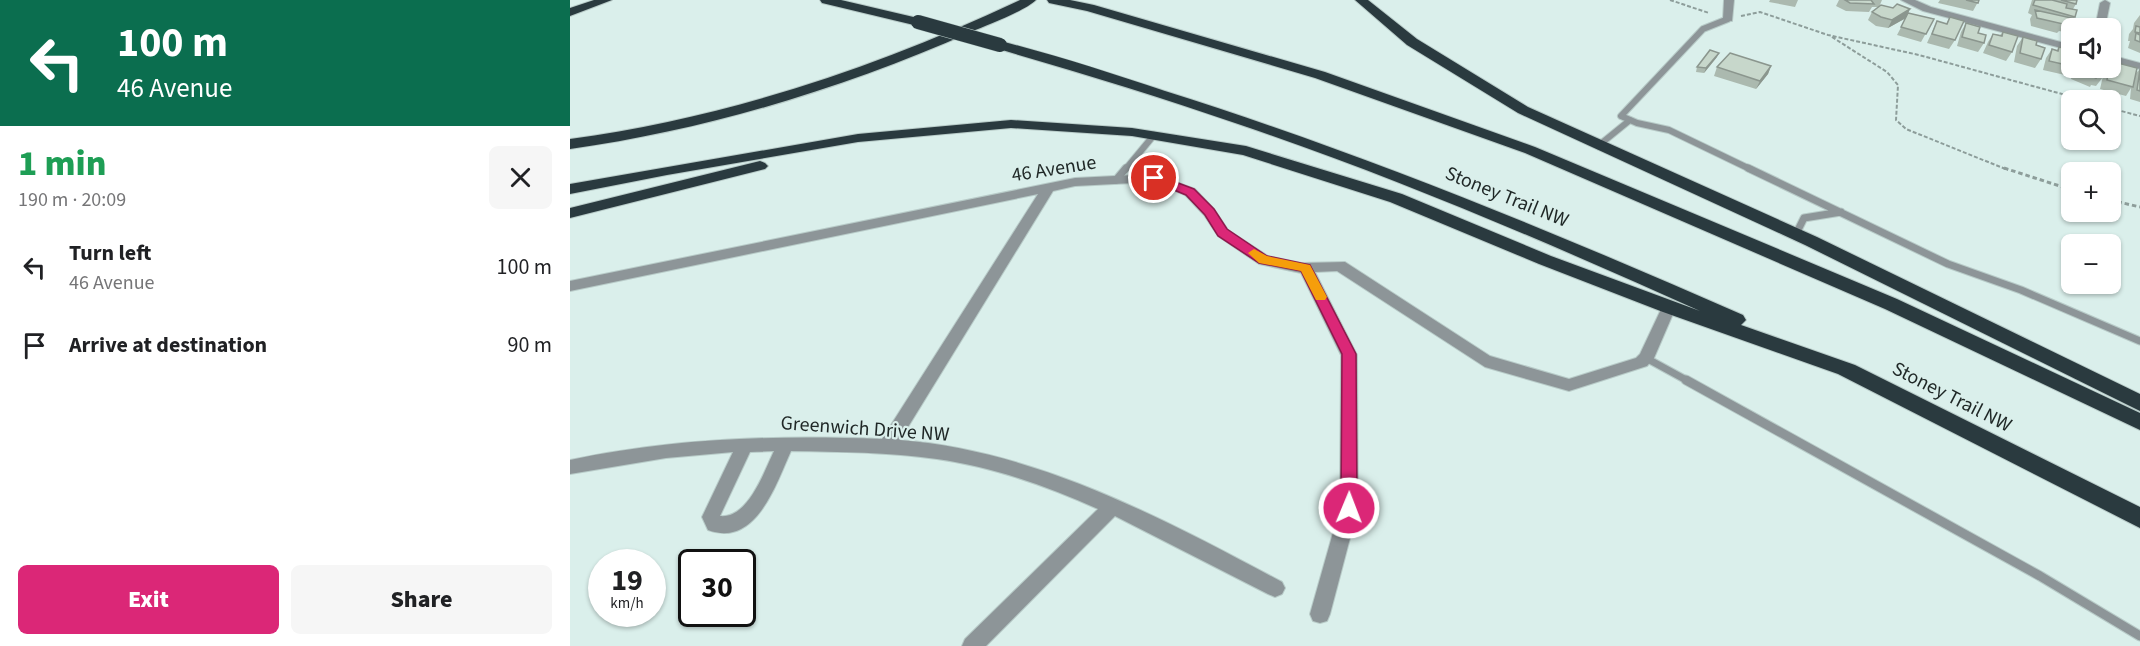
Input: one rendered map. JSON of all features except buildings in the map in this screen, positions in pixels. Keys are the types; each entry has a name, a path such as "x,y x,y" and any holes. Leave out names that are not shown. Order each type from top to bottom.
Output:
{"highway":[{"path":"570,12 606,0"},
{"name":"Stoney Trail NW","path":"826,0 918,22 1154,91 1375,169 1548,237 1848,370 2140,518"},
{"path":"570,144 699,119 826,84 911,53 979,25 1030,0"},
{"path":"1053,0 1090,8 1320,75 1530,150 1891,304 2140,422"},
{"path":"1366,3 1412,42 1523,110 1796,234 2140,403"},
{"path":"570,189 667,170 847,140 942,129 1011,124 1154,135 1246,151 1396,198 1669,308 1848,370"},
{"path":"570,213 724,174 942,129"}],"street":[{"path":"1728,19 1729,0"},
{"path":"1906,0 1926,9 2061,45"},
{"path":"2102,18 2104,3"},
{"path":"2121,61 2140,66"},
{"name":"46 Avenue","path":"570,286 1075,182 1154,178 1190,192 1209,212 1222,232 1264,260 1306,268 1340,266 1485,361 1569,385 1641,362 1646,358"},
{"path":"885,448 1049,187"},
{"path":"1306,268 1349,354 1349,508 1320,614"},
{"path":"1646,358 1669,308"},
{"path":"745,444 711,516 714,524 725,527 737,523 751,513 786,444"},
{"name":"Greenwich Drive NW","path":"570,468 624,455 692,447 745,444 940,452 1058,483 1178,536 1275,588"},
{"path":"972,646 1112,507"}],"lane":[{"path":"1728,19 1703,29 1621,116 1669,129 1948,264 2021,291 2140,341"},
{"path":"1598,146 1630,120"},
{"path":"1116,180 1154,135"},
{"path":"1796,234 1804,218 1842,211"},
{"path":"1646,358 2030,570 2140,636"}],"path":[{"path":"1671,0 1728,19 1760,12 1828,35 1919,54 2061,94"},
{"path":"1828,35 1887,72 1898,85 1896,120 1906,129 2016,173 2061,187"},
{"path":"2121,111 2140,116"},
{"path":"2121,203 2140,207"}],"slow traffic":[{"path":"1254,253 1264,260 1306,268 1320,297"}],"route":[{"path":"1154,178 1190,192 1209,212 1222,232 1264,260 1306,268 1349,354 1349,508"}]}
